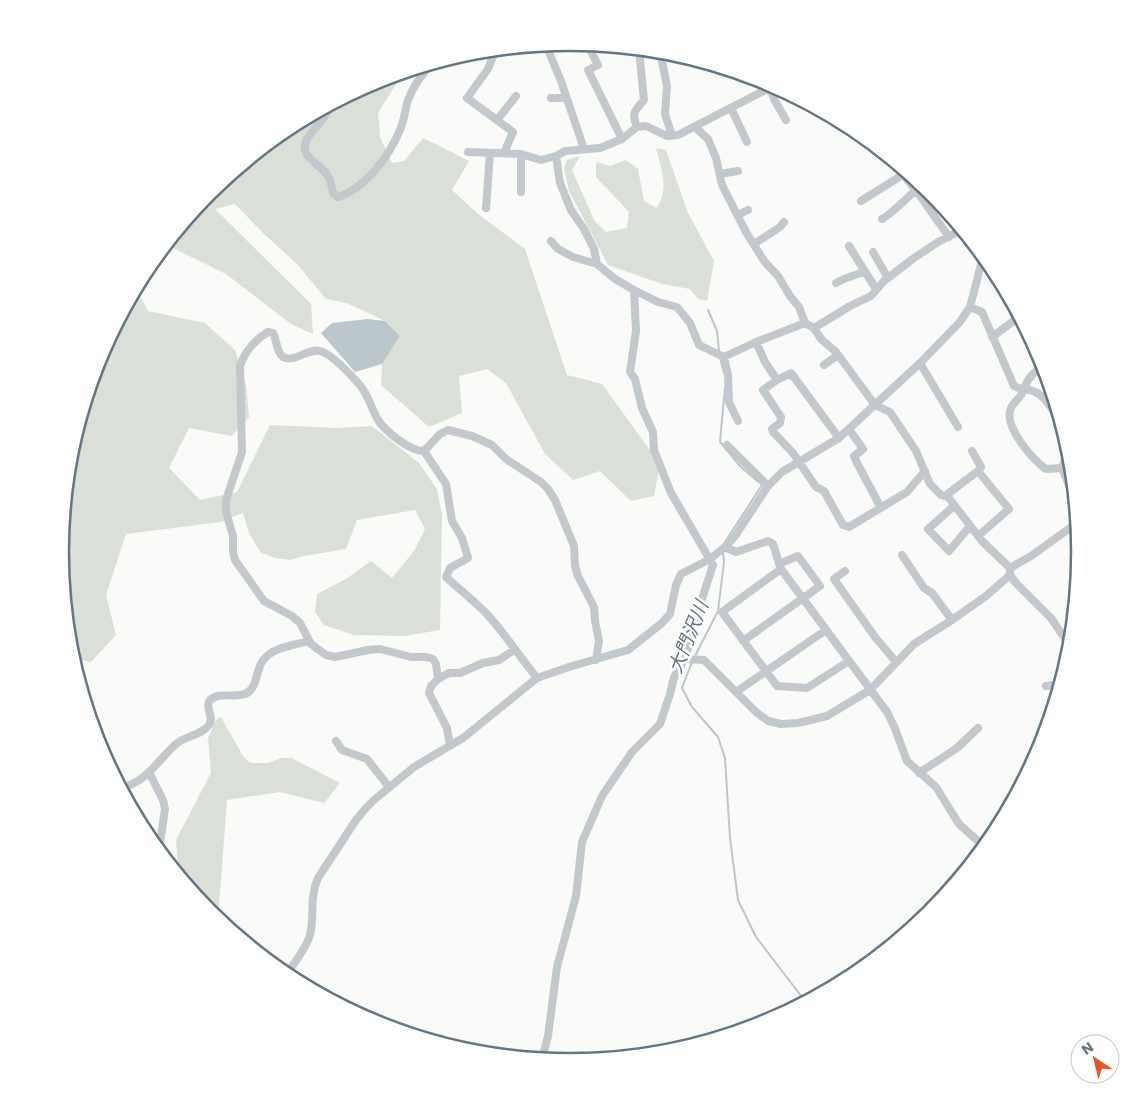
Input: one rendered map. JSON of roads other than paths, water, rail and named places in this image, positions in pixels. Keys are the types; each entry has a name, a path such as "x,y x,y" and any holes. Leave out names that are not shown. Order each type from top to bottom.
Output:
{"street":[{"path":"549,52 584,148"},
{"path":"591,52 598,65 588,70 622,139"},
{"path":"637,127 633,118 636,108 644,100 640,57"},
{"path":"492,58 488,69 467,98 513,132 504,153"},
{"path":"662,60 667,86 665,114 672,136"},
{"path":"326,115 307,140 305,151 308,157 328,175 333,193 338,197 368,179 380,163 400,130 408,100 424,73"},
{"path":"468,152 521,154 540,160 556,156 565,151 600,148 622,139 637,127 646,126 666,136 678,135 765,91"},
{"path":"774,95 775,101 786,120"},
{"path":"497,120 516,96"},
{"path":"551,98 566,98"},
{"path":"731,108 747,142"},
{"path":"695,127 708,138 716,158 722,185 764,261 778,276 790,296 799,306 805,324"},
{"path":"486,208 490,153"},
{"path":"521,154 521,192"},
{"path":"556,156 560,183 571,210 594,248 597,264"},
{"path":"720,174 738,170"},
{"path":"861,201 900,176"},
{"path":"882,219 887,217 891,211 916,190"},
{"path":"917,192 949,236"},
{"path":"738,215 748,210"},
{"path":"754,244 780,227 784,222"},
{"path":"814,328 870,296 888,278 914,258 955,233"},
{"path":"551,241 558,249 573,257 597,264 615,279 634,290 658,302 677,306 690,323 699,345 724,358 728,375 729,402 738,421"},
{"path":"849,246 876,290"},
{"path":"873,252 888,278"},
{"path":"291,967 310,936 314,886 356,820 374,800 414,767 450,746 537,678 628,650 662,623 670,614 676,585 681,574 710,559 726,547 768,486 782,472 838,438 849,429 959,323 970,307 981,267"},
{"path":"836,283 865,271"},
{"path":"544,1052 548,1036 557,968 576,896 582,842 602,796 632,752 660,724 674,677 692,659 701,602 713,565 671,493 654,450 653,432 642,408 635,379 630,372 636,331 634,290"},
{"path":"970,307 982,312 1014,386 1023,391 1033,390 1040,395 1049,408"},
{"path":"992,337 1014,321"},
{"path":"724,358 756,342 805,324 814,328 821,339 838,355 875,405 890,412 916,451 930,484 941,495 948,497 978,536 1010,571 1016,583 1051,618 1063,636"},
{"path":"424,451 409,447 382,426 366,393 330,356 320,351 309,351 289,359 282,356 278,351 273,333 268,332 260,337 243,356 240,366 242,452 226,500 226,512 235,560 258,595 264,601 292,616 300,623 311,644 326,655 335,657 380,649 411,657 426,657 433,659 436,664 438,679"},
{"path":"756,342 765,362 777,380"},
{"path":"824,365 838,355"},
{"path":"920,362 958,428"},
{"path":"1037,371 1029,376 1019,399 1011,408 1010,419 1012,428 1040,465 1046,469 1062,468 1064,472"},
{"path":"838,438 791,372 763,390 781,416 780,423 772,429 816,486 824,491 843,525 849,527 907,492 925,471"},
{"path":"849,429 863,449 854,456 880,508"},
{"path":"424,451 440,434 448,430 472,436 492,446 506,459 541,482 548,489 555,500 574,546 575,566 578,576 594,607 599,641 596,660"},
{"path":"728,445 768,486"},
{"path":"945,496 981,467 972,450"},
{"path":"424,451 446,484 452,521 462,538 468,558 450,568 446,577 486,613 537,678"},
{"path":"978,471 1009,509 978,536"},
{"path":"954,506 928,529 949,551 970,526"},
{"path":"692,659 704,660 756,712 768,720 790,724 827,716 870,690 914,644 986,596 1010,571 1070,528"},
{"path":"726,547 736,552 768,541 773,544 780,567 886,712 894,726 907,761 936,787 959,824 978,841"},
{"path":"902,555 924,588 932,593 952,620"},
{"path":"743,641 820,586 798,556 780,567 722,612 765,672 777,686 807,688 849,661"},
{"path":"845,571 834,579 875,637 896,662"},
{"path":"736,692 826,630"},
{"path":"127,785 150,774 156,764 177,743 210,724 208,703 211,699 216,696 244,695 249,692 266,656 308,640"},
{"path":"450,746 446,728 429,693 431,686 449,672 460,674 483,663 498,660 514,650"},
{"path":"1046,686 1053,685"},
{"path":"920,773 957,748 978,728"},
{"path":"336,741 342,750 367,759 389,787"},
{"path":"150,774 164,800 165,808 161,839"}],"waterway":[{"name":"大門沢川","path":"708,310 717,331 719,351"},
{"name":"大門沢川","path":"720,358 724,373"},
{"name":"大門沢川","path":"725,387 720,442 741,467 762,485 725,542"},
{"name":"大門沢川","path":"694,658 718,611 724,562 723,551"},
{"name":"大門沢川","path":"692,662 682,688 692,707 718,737 725,758 730,838 738,900 756,937 801,996"}]}
